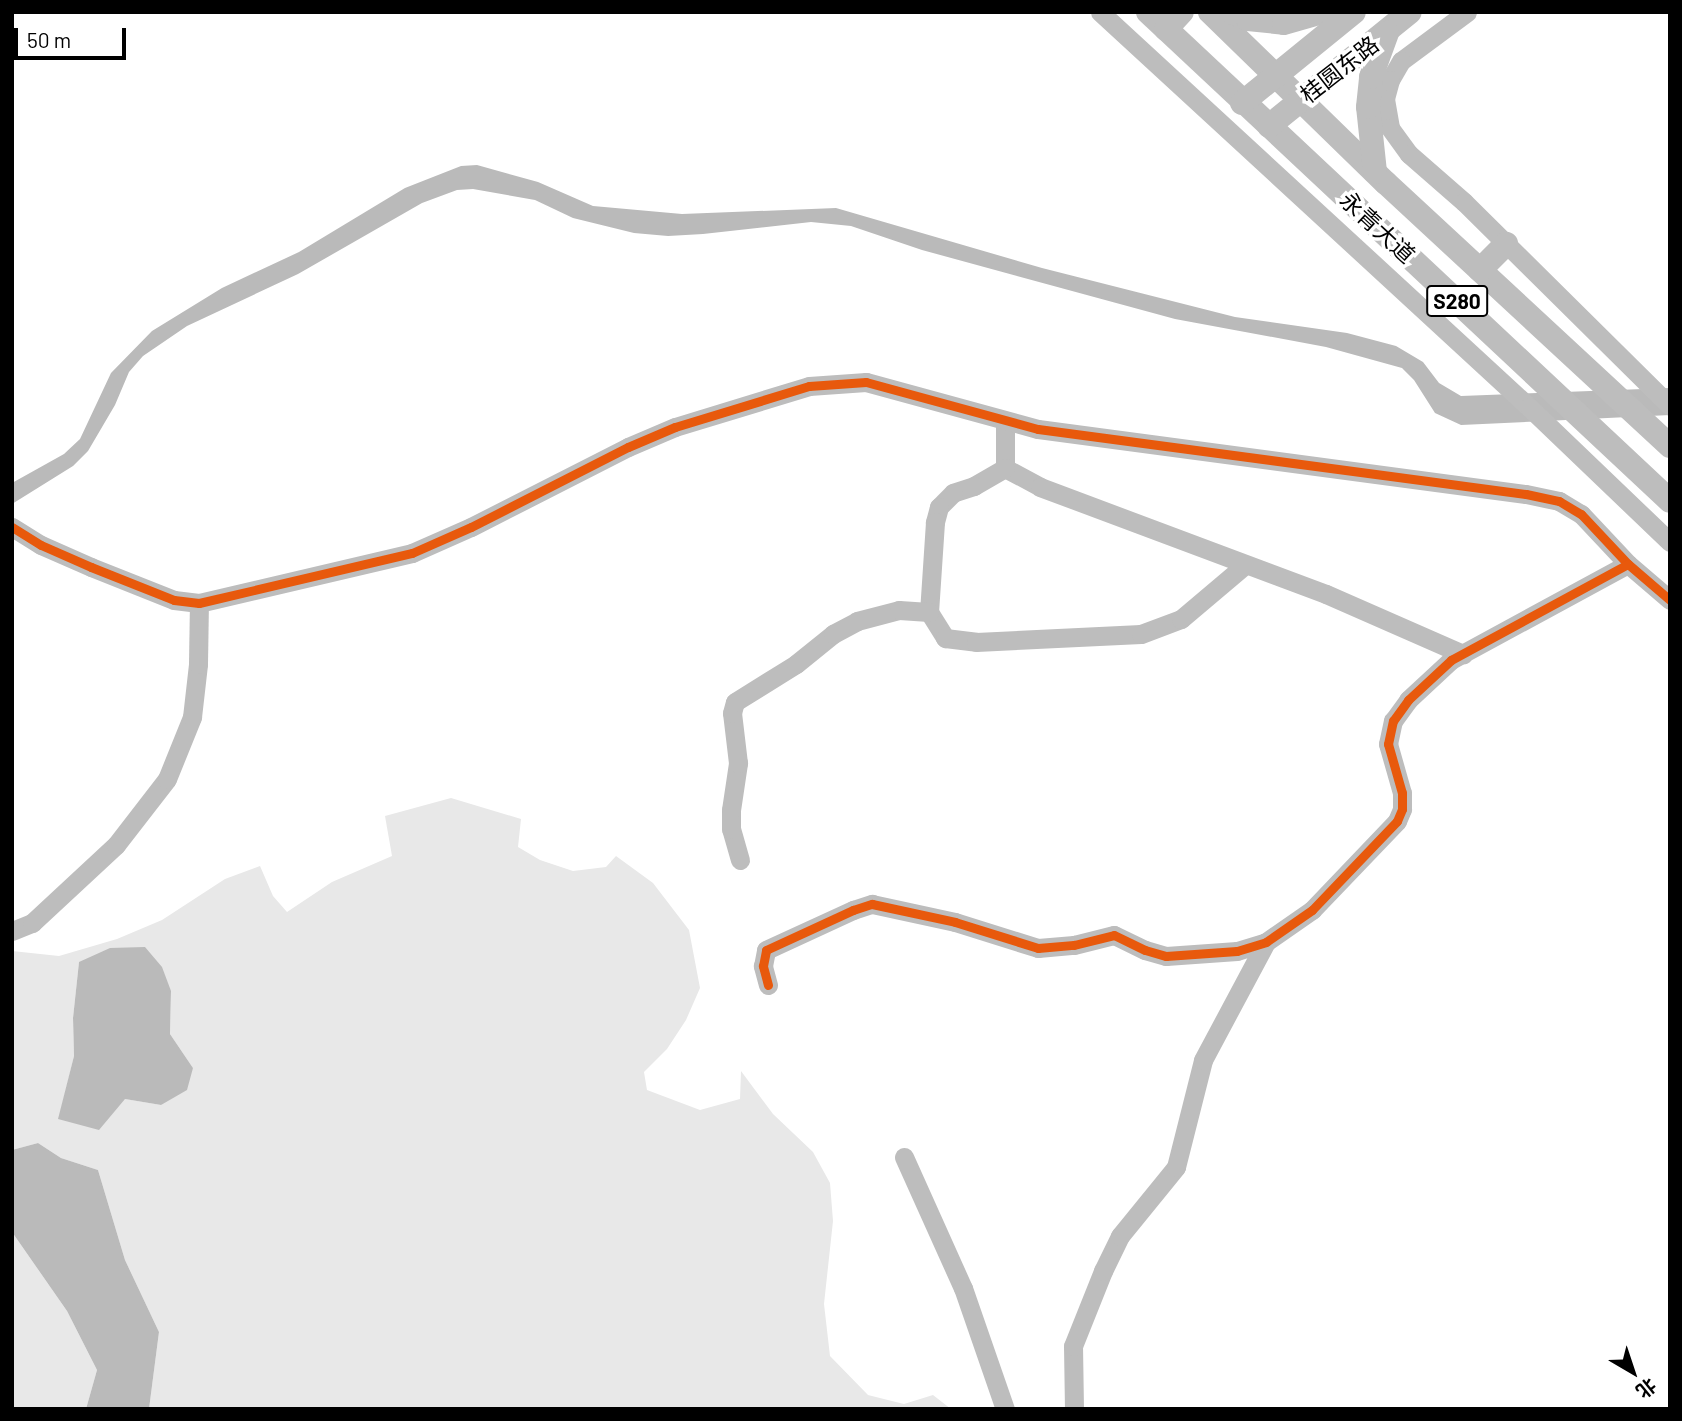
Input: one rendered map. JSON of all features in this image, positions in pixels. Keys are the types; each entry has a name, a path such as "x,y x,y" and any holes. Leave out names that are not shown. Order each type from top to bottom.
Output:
{"main road":[{"name":"永青大道","path":"1148,12 1174,21 1242,103 1670,501"},
{"name":"永青大道","path":"1210,12 1381,177 1670,446"},
{"path":"1231,12 1248,19 1283,23 1321,12"},
{"name":"桂圆东路","path":"1242,103 1354,12"},
{"name":"桂圆东路","path":"1269,126 1301,97 1410,12"},
{"path":"1359,209 1381,177 1368,107 1371,78 1389,30"},
{"path":"1480,270 1506,244"}],"street":[{"path":"1100,12 1510,390 1670,542"},
{"path":"1467,12 1401,61 1390,80 1385,99 1390,128 1404,148 1506,244 1670,406"},
{"path":"12,527 41,545 91,567 174,600 199,603 412,553 481,523 628,447 675,427 809,386 866,382 1038,429 1549,499 1567,504 1581,514 1628,564 1670,600"},
{"path":"1004,468 1005,421"},
{"path":"1004,468 1071,500 1326,594 1463,654"},
{"path":"1004,468 974,486 953,493 939,507 935,522 929,611 945,638 959,640 1141,634 1181,619 1245,565"},
{"path":"768,985 763,966 766,950 872,904 955,922 1038,948 1074,945 1114,935 1145,950 1166,956 1237,951 1266,942 1311,910 1397,821 1402,809 1402,793 1388,744 1393,722 1408,700 1433,674 1463,654 1628,564"},
{"path":"12,932 32,923 116,845 167,779 192,718 198,664 199,603"},
{"path":"740,860 731,829 738,763 732,713 735,702 796,664 833,634 857,621 899,610 929,611"},
{"path":"1074,1409 1073,1346 1103,1271 1120,1236 1176,1167 1203,1060 1266,942"},
{"path":"904,1157 963,1288 1005,1409"}],"shaded area":[{"path":"477,165 538,182 593,206 682,214 836,208 1042,268 1235,317 1347,333 1396,346 1423,362 1439,383 1461,396 1670,388 1670,415 1461,425 1435,413 1414,380 1402,368 1326,347 1175,319 922,250 851,226 811,222 703,234 668,236 634,233 573,218 535,200 473,189 457,190 422,203 298,274 187,326 143,356 129,372 115,405 88,451 73,466 12,504 12,483 64,454 80,439 111,373 152,331 222,288 299,252 405,188 461,166"},
{"path":"451,798 521,819 518,847 540,860 573,871 606,867 616,856 653,883 689,930 700,988 686,1020 667,1049 644,1072 647,1090 700,1110 740,1099 741,1071 773,1114 813,1152 830,1183 833,1221 824,1304 830,1356 868,1395 904,1404 933,1395 951,1409 149,1409 159,1332 125,1260 98,1170 61,1158 38,1143 12,1150 12,951 59,956 117,939 162,920 225,879 260,866 273,896 287,912 332,882 392,856 385,816","holes":["79,962 171,991 170,1034 193,1068 161,1105 125,1099 59,1118 74,1056 73,1018"]},
{"path":"145,947 162,967 171,991 170,1034 193,1068 187,1090 161,1105 125,1099 99,1130 58,1119 74,1056 73,1018 79,962 110,948"},
{"path":"38,1143 61,1158 98,1170 125,1260 159,1332 149,1409 86,1409 97,1370 67,1311 12,1232 12,1150"},
{"path":"12,1232 67,1311 97,1370 86,1409 12,1409"}],"cycle path":[{"path":"12,527 41,545 91,567 174,600 199,603 412,553 471,527 628,447 675,427 809,386 866,382 1038,429 1526,494 1559,501 1581,514 1628,564 1670,600"},
{"path":"768,985 763,966 766,950 872,904 955,922 1038,948 1074,945 1114,935 1145,950 1166,956 1237,951 1266,942 1312,910 1397,821 1402,809 1402,793 1388,744 1393,721 1408,700 1451,660 1628,564"}]}
